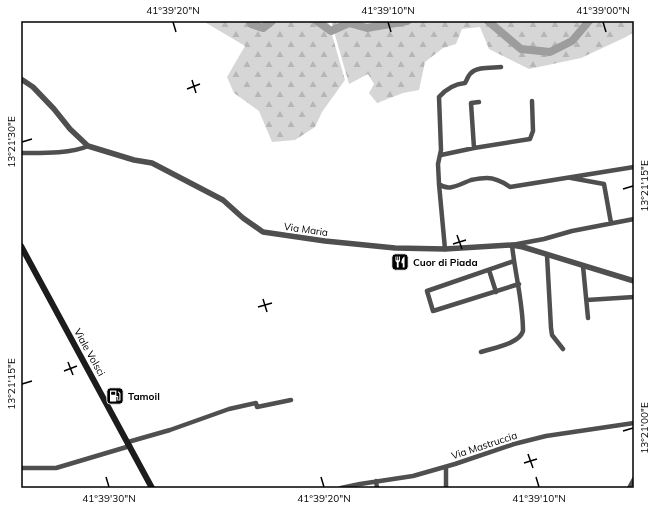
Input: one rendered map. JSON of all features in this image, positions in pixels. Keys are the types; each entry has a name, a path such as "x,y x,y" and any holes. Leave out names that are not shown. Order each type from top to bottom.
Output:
{"main road":[{"name":"Viale Volsci","path":"21,246 152,488"}],"street":[{"path":"445,249 438,164 441,155 439,97 445,90 458,84 466,83 470,74 475,70 501,67"},
{"name":"Via Maria","path":"21,79 33,87 54,109 70,129 88,146 134,160 152,163 223,200 243,218 263,232 374,246 445,249 512,245 634,281"},
{"path":"441,155 530,139 533,131 532,101"},
{"path":"474,148 471,103 479,102"},
{"path":"21,153 64,151 82,149 88,146"},
{"path":"439,184 442,187 448,188 456,187 472,180 488,178 505,183 510,187 634,167"},
{"path":"567,178 604,184 611,223"},
{"path":"481,352 513,341 522,335 523,326 519,284 512,245 544,240 572,231 634,219"},
{"path":"547,255 550,328 552,335 563,349"},
{"path":"514,261 427,291 433,311 519,284"},
{"path":"583,266 588,318"},
{"path":"489,270 496,292"},
{"path":"587,300 634,297"},
{"path":"21,468 56,468 229,409 256,403 257,407 292,400"},
{"name":"Via Mastruccia","path":"341,488 376,481 414,476 514,444 546,436 634,423"},
{"path":"446,467 446,488"},
{"path":"629,488 634,479"},
{"path":"376,481 377,488"}],"green space":[{"path":"203,21 328,21 345,80 322,112 315,127 295,140 272,142 259,111 234,93 227,77 245,46"},
{"path":"331,21 634,21 634,32 581,58 529,69 489,49 480,27 462,29 456,44 443,48 425,62 419,90 403,93 377,103 369,93 374,84 368,74 349,84"}],"waterway":[{"path":"250,21 251,24 263,28 272,21"},
{"path":"317,21 331,31 349,23 367,28 407,21"},
{"path":"488,21 521,49 550,52 572,41 589,21"}],"place":[{"name":"Cuor di Piada","path":"400,262"},
{"name":"Tamoil","path":"115,396"}]}
